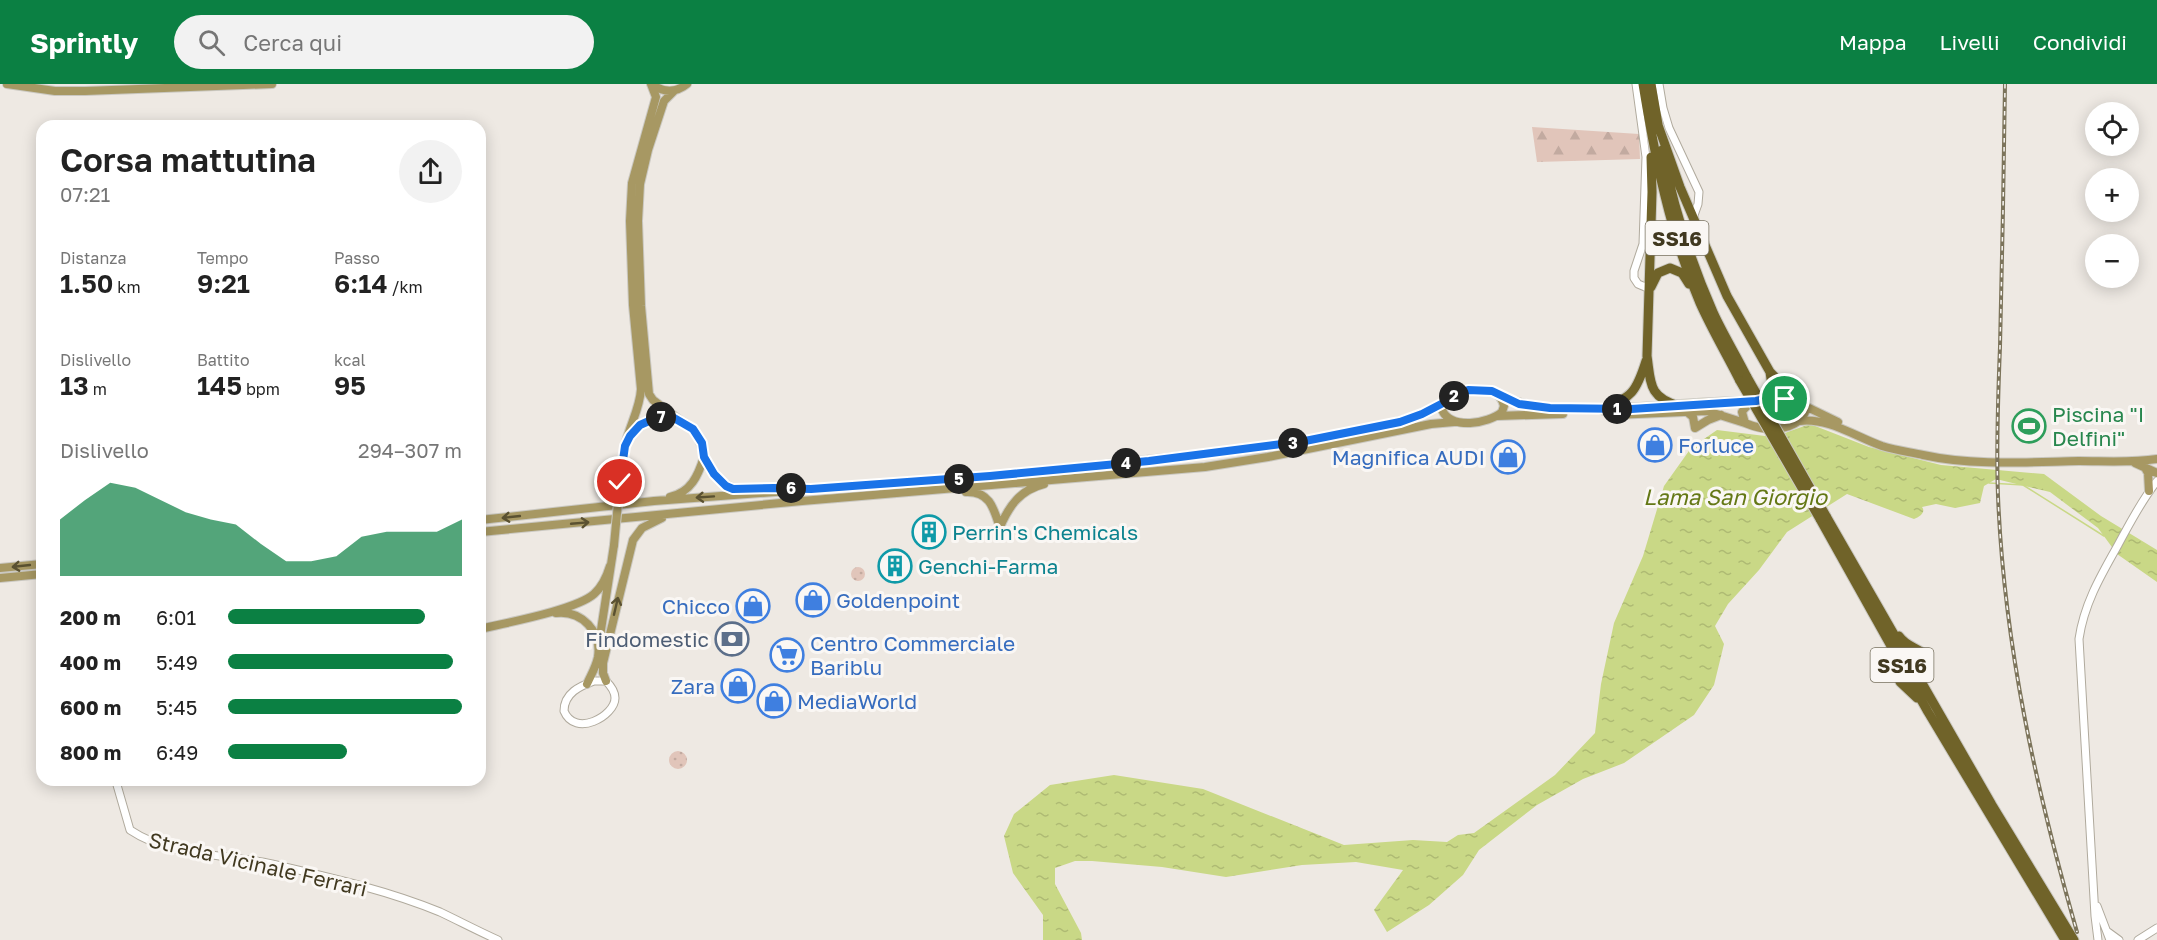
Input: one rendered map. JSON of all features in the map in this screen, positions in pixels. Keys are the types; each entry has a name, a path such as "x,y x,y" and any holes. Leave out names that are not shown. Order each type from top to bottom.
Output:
{"highway":[{"name":"SS16","path":"1643,84 1684,237 1703,276 1713,312 1744,379"},
{"name":"SS16","path":"1651,84 1662,185 1700,302 1823,518 1899,660 1900,682 1931,708"},
{"name":"SS16","path":"1654,127 1647,356 1652,388 1661,398 1682,409"},
{"name":"SS16","path":"1654,127 1719,279 1749,337 1770,372 1801,404"},
{"name":"SS16","path":"1703,276 1709,264 1709,255"},
{"name":"SS16","path":"1650,289 1659,273 1664,269 1676,269 1686,278 1693,295 1700,302"},
{"name":"SS16","path":"1703,276 1718,276 1719,279"},
{"path":"1603,410 1628,397 1635,390 1647,356"},
{"path":"1769,398 1772,385 1770,372"},
{"name":"SS16","path":"1823,518 1874,599 1931,708 2065,940"},
{"name":"SS16","path":"1874,599 1882,607 1904,643 1921,651 1927,657 1928,660 1920,656 1915,659 1931,693 1931,708"},
{"name":"SS16","path":"1995,818 2074,940"}],"main road":[{"path":"7,84 55,91 86,92 272,84"},
{"path":"651,84 665,91 674,91"},
{"path":"606,681 603,663 603,627 620,482 628,432 640,402 641,389 633,305 630,221 632,183 656,98 651,84"},
{"path":"687,84 664,100 640,184 638,221 641,306 649,394 653,400 693,429 698,436 704,457 714,474 726,486 733,489 811,489"},
{"path":"486,519 654,501 990,476 1160,460 1295,443 1400,422 1422,414 1468,390 1492,391 1519,404 1535,407 1707,411 1762,429 1788,427 1807,420 1827,423 1884,446 1954,459 1994,462 2152,462"},
{"path":"1497,417 1504,406 1500,396"},
{"path":"486,531 1215,465 1268,458 1403,429 1454,422 1478,422 1497,417 1542,414 1639,415 1769,398 1793,400 1833,420 1911,452"},
{"path":"1447,400 1442,410 1454,422"},
{"path":"1745,423 1742,412 1756,401"},
{"path":"1800,421 1805,413 1801,404"},
{"path":"1682,409 1693,417 1695,428 1722,415"},
{"path":"625,446 634,430 649,420 668,417 681,420"},
{"path":"654,501 676,495 689,488 698,474 704,457"},
{"path":"2152,462 2157,473"},
{"path":"2149,491 2148,473 2152,462"},
{"path":"912,492 974,491 984,495 994,507 1000,528 1008,508 1030,489 1087,476"},
{"path":"603,663 633,540 637,533 648,524 680,513"},
{"path":"0,568 36,565"},
{"path":"486,627 574,604 594,594 610,566"},
{"path":"0,578 36,575"},
{"path":"535,615 565,612 577,616 593,630 598,647"},
{"path":"587,684 597,659 603,627"}],"street":[{"path":"1636,84 1646,157 1643,244 1634,278 1638,284 1650,289"},
{"path":"1659,84 1669,128 1700,192 1693,218"},
{"path":"2098,940 2079,639 2088,602 2137,510 2157,482"},
{"path":"594,681 606,681 615,695 612,707 591,722 578,724 572,722 567,717 564,704 573,692 594,681"},
{"name":"Strada Vicinale Ferrari","path":"117,786 130,830 148,841 198,854 248,859 391,895 438,912 498,940"},
{"path":"2094,897 2110,940"},
{"path":"2138,940 2157,928"},
{"path":"2106,930 2119,940"}],"green space":[{"path":"1532,127 1639,134 1640,159 1537,162"},
{"path":"855,567 861,567 865,574 861,581 855,581 851,577 851,571"},
{"path":"678,751 684,754 687,760 684,766 678,769 672,766 669,760 672,754"}],"water":[{"name":"Lama San Giorgio","path":"1810,424 1869,447 1941,465 2044,474 2101,516 2157,550 2157,582 2117,554 2098,528 2050,492 1996,479 1984,486 1980,503 1955,508 1936,504 1922,507 1922,514 1914,519 1847,494 1787,532 1759,570 1728,604 1715,626 1724,644 1714,685 1694,715 1624,763 1583,779 1537,805 1479,850 1463,875 1429,905 1387,932 1374,910 1403,870 1356,862 1302,865 1226,877 1162,867 1075,861 1055,868 1055,884 1081,933 1082,940 1043,940 1043,915 1013,873 1004,836 1014,814 1050,785 1114,775 1203,789 1344,845 1413,840 1447,842 1458,835 1474,833 1555,775 1595,733 1601,684 1614,623 1643,556 1664,486 1691,448 1717,430 1765,436 1785,433"}],"waterway":[{"path":"1989,483 2023,485 2104,536"}],"railway":[{"path":"2005,84 1997,440 2001,552 2024,716 2048,824 2077,932"}],"place":[{"name":"Piscina \"I Delfini\"","path":"2029,426"},
{"name":"Forluce","path":"1655,445"},
{"name":"Magnifica AUDI","path":"1508,457"},
{"name":"Perrin's Chemicals","path":"929,532"},
{"name":"Genchi-Farma","path":"895,566"},
{"name":"Goldenpoint","path":"813,600"},
{"name":"Chicco","path":"753,606"},
{"name":"Findomestic","path":"732,639"},
{"name":"Centro Commerciale Bariblu","path":"787,655"},
{"name":"Zara","path":"738,686"},
{"name":"MediaWorld","path":"774,701"}],"route":[{"path":"620,482 625,446 630,436 640,425 658,417 674,418 693,429 702,443 704,457 709,466 726,486 743,490 811,489 990,476 1149,461 1305,441 1400,422 1422,414 1468,390 1492,391 1519,404 1535,407 1603,410 1756,401 1769,398 1785,399"}]}
